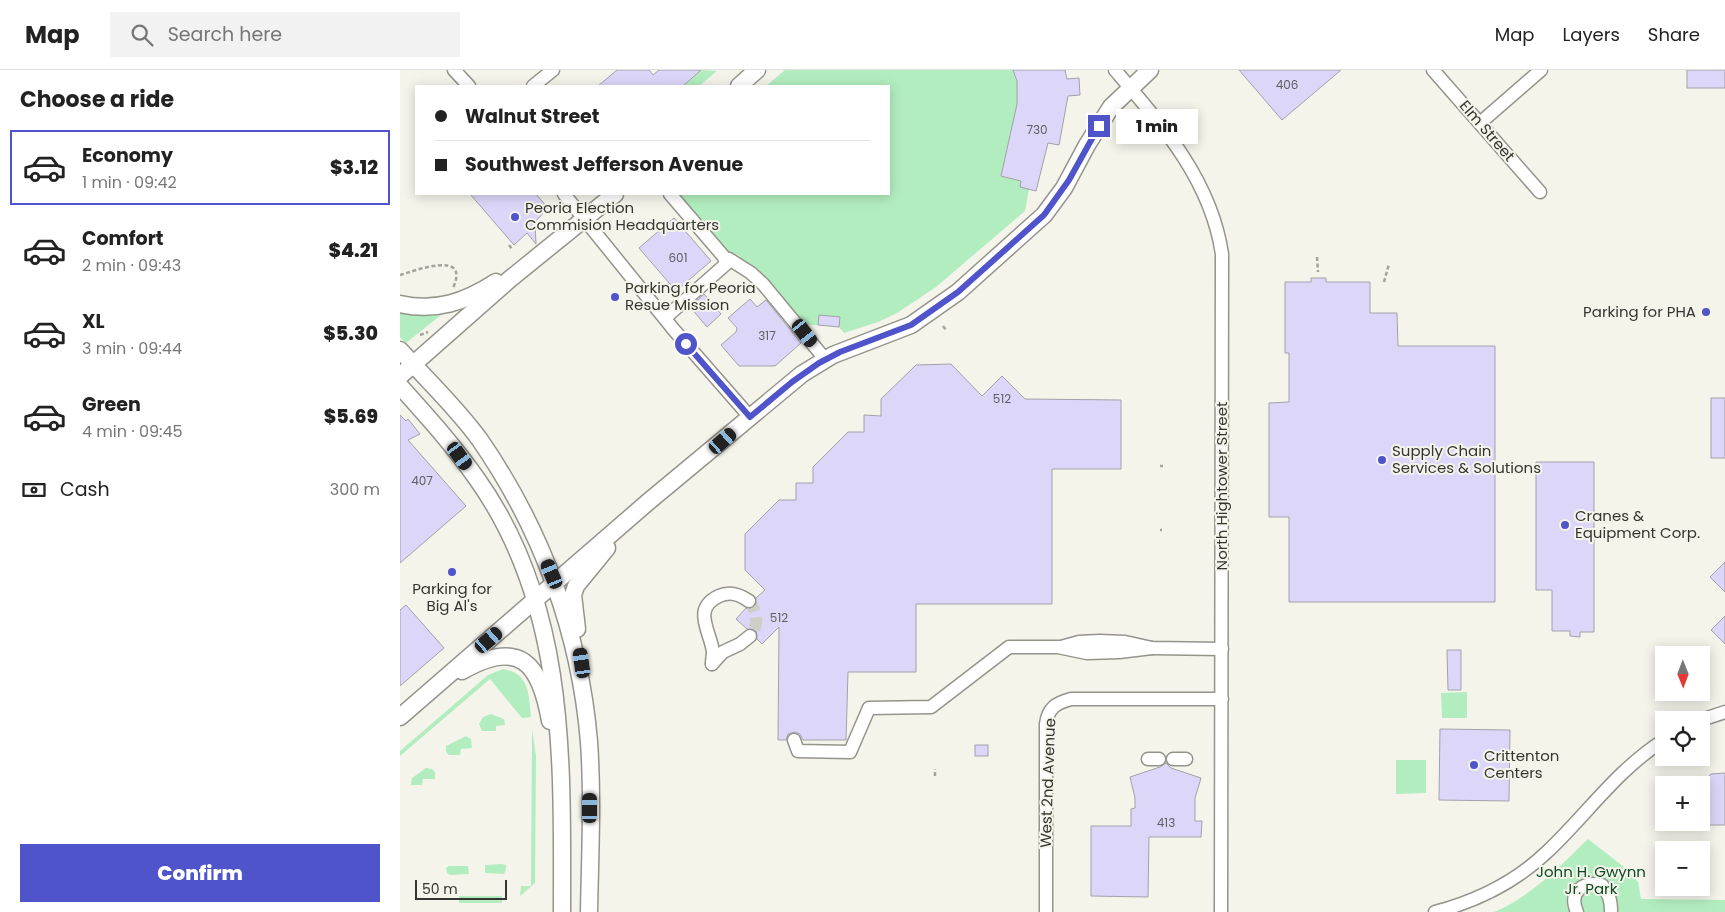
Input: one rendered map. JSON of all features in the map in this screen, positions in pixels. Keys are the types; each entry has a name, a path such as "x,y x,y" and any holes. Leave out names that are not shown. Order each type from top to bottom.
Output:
{"main road":[{"path":"740,85 757,70"},
{"path":"400,717 535,599 792,382 825,359 896,332 926,316 958,292 1020,238 1056,201 1109,111 1150,70"},
{"path":"400,376 510,279 614,195"},
{"path":"400,304 435,307 467,299 507,275 581,222"},
{"path":"400,350 478,439 506,479 540,546 555,582 566,617 579,676 589,744 590,796"},
{"path":"400,386 443,434 478,480 506,526 528,575 551,661 558,714 562,912"},
{"path":"589,912 589,720 574,590 578,582 605,550 662,492"},
{"path":"419,700 453,677 485,660 507,656 520,659 530,666 539,682 549,716 562,843"}],"street":[{"path":"454,70 468,85"},
{"path":"534,85 553,70"},
{"name":"North Hightower Street","path":"1115,70 1186,159 1199,181 1214,214 1221,249 1221,912"},
{"name":"Elm Street","path":"1433,70 1540,192"},
{"path":"1480,123 1541,70"},
{"path":"565,195 581,222 750,417"},
{"path":"671,195 726,260 729,259 757,278 825,359"},
{"path":"664,318 726,264 726,260"},
{"path":"748,601 741,596 724,594 710,603 704,619 713,652 712,664 723,652 740,644 750,636"},
{"path":"794,740 798,751 850,752 869,708 930,707 1009,647 1058,647 1079,642 1100,641 1124,642 1152,648 1222,649"},
{"name":"West 2nd Avenue","path":"1046,912 1046,724 1051,708 1059,702 1071,699 1222,699"},
{"path":"1710,717 1725,712"},
{"path":"1435,912 1490,892 1528,867 1548,851 1626,770 1655,747"},
{"path":"1577,912 1573,901 1576,893 1585,884 1593,883 1602,885 1608,893 1611,912"}],"path":[{"path":"509,246 512,249"},
{"path":"1318,257 1318,272"},
{"path":"400,275 442,264 450,267 455,272 455,285"},
{"path":"1384,282 1389,264"},
{"path":"943,326 946,330"},
{"path":"935,769 935,776"}],"green space":[{"path":"701,70 717,71 700,85 684,85"},
{"path":"785,70 1065,70 1068,96 1059,145 1048,143 1036,191 1029,189 1025,211 936,287 897,313 878,322 844,333 839,327 802,324 739,259 740,257 736,254 734,256 723,249 676,195 890,195 890,85 767,85"},
{"path":"400,312 412,315 441,315 406,343 400,337"},
{"path":"503,669 512,671 523,680 528,693 531,717 522,718 490,679 400,756 400,751 488,675"},
{"path":"1467,692 1467,718 1442,718 1441,693"},
{"path":"491,714 504,719 505,725 496,726 496,731 482,731 479,724 483,717"},
{"path":"532,729 536,756 535,883 520,896 521,886 531,886"},
{"path":"466,736 471,739 472,748 461,749 460,755 449,755 446,752 446,746"},
{"path":"1396,760 1426,760 1426,793 1396,794"},
{"path":"426,768 432,769 435,772 435,779 423,779 422,785 411,785 412,778"},
{"name":"John H. Gwynn Jr. Park","path":"1588,839 1624,867 1638,882 1641,899 1725,900 1725,912 1494,912 1521,898 1533,889"},
{"path":"485,865 506,865 504,874 485,873"},
{"path":"449,866 468,866 469,874 450,875 447,873 446,868"},
{"path":"459,896 502,896 502,903 459,903"}],"building":[{"path":"617,70 649,70 653,75 659,70 701,70 684,85 599,85"},
{"path":"1013,70 1065,70 1067,79 1079,78 1080,95 1068,96 1059,145 1048,143 1036,191 1020,187 1021,181 1001,176 1017,104 1017,81"},
{"path":"1239,70 1341,70 1282,120"},
{"path":"1687,70 1725,70 1725,88 1687,88"},
{"name":"Peoria Election Commision Headquarters","path":"471,195 537,195 548,208 535,222 536,244 527,233 514,245"},
{"path":"674,218 711,261 676,291 639,248"},
{"name":"Supply Chain Services & Solutions","path":"1311,278 1326,278 1326,282 1370,282 1370,313 1397,313 1398,346 1495,346 1495,602 1289,602 1289,517 1269,517 1269,403 1289,402 1289,353 1285,353 1285,282 1311,282"},
{"path":"704,294 721,314 707,327 690,307"},
{"path":"750,299 757,307 766,300 801,343 775,366 739,366 721,345 736,332 737,328 728,318"},
{"path":"819,315 840,317 839,327 818,325"},
{"path":"951,364 982,396 1002,376 1025,399 1121,400 1121,469 1052,469 1052,604 916,604 916,672 848,672 846,740 803,740 800,734 795,732 788,734 786,740 778,740 779,627 762,644 757,639 756,631 747,629 736,619 746,608 755,606 756,598 765,590 745,570 745,534 779,500 796,500 796,483 813,483 813,467 848,432 864,432 864,415 881,416 881,399 916,365"},
{"path":"1711,398 1725,398 1725,458 1711,458"},
{"path":"400,415 406,421 408,419 420,434 408,440 466,506 400,563"},
{"name":"Cranes & Equipment Corp.","path":"1536,462 1594,462 1594,632 1580,632 1580,637 1570,636 1570,631 1552,631 1552,590 1536,590"},
{"path":"1725,562 1725,592 1710,577"},
{"path":"406,605 444,648 400,686 400,610"},
{"path":"1725,616 1725,644 1711,630"},
{"path":"1447,650 1461,650 1461,690 1448,690"},
{"name":"Crittenton Centers","path":"1440,729 1510,730 1509,801 1439,800"},
{"path":"975,745 988,745 988,756 975,756"},
{"path":"1166,763 1171,768 1201,778 1195,798 1195,821 1202,821 1201,837 1149,837 1148,897 1091,896 1091,826 1131,826 1131,809 1135,808 1135,798 1130,777 1160,767"},
{"path":"1725,773 1725,825 1710,825 1709,776 1711,774"}],"tunnel":[{"path":"749,601 754,609 756,618 755,627 750,636"}],"place":[{"name":"Peoria Election Commision Headquarters","path":"515,217"},
{"name":"Parking for Peoria Resue Mission","path":"615,297"},
{"name":"Parking for PHA","path":"1706,312"},
{"name":"Supply Chain Services & Solutions","path":"1382,460"},
{"name":"Cranes & Equipment Corp.","path":"1565,525"},
{"name":"Parking for Big Al's","path":"452,572"},
{"name":"Crittenton Centers","path":"1474,765"}],"route":[{"path":"686,344 750,417 792,382 819,363 840,352 911,325 958,292 1038,222 1056,201 1099,126"}]}
